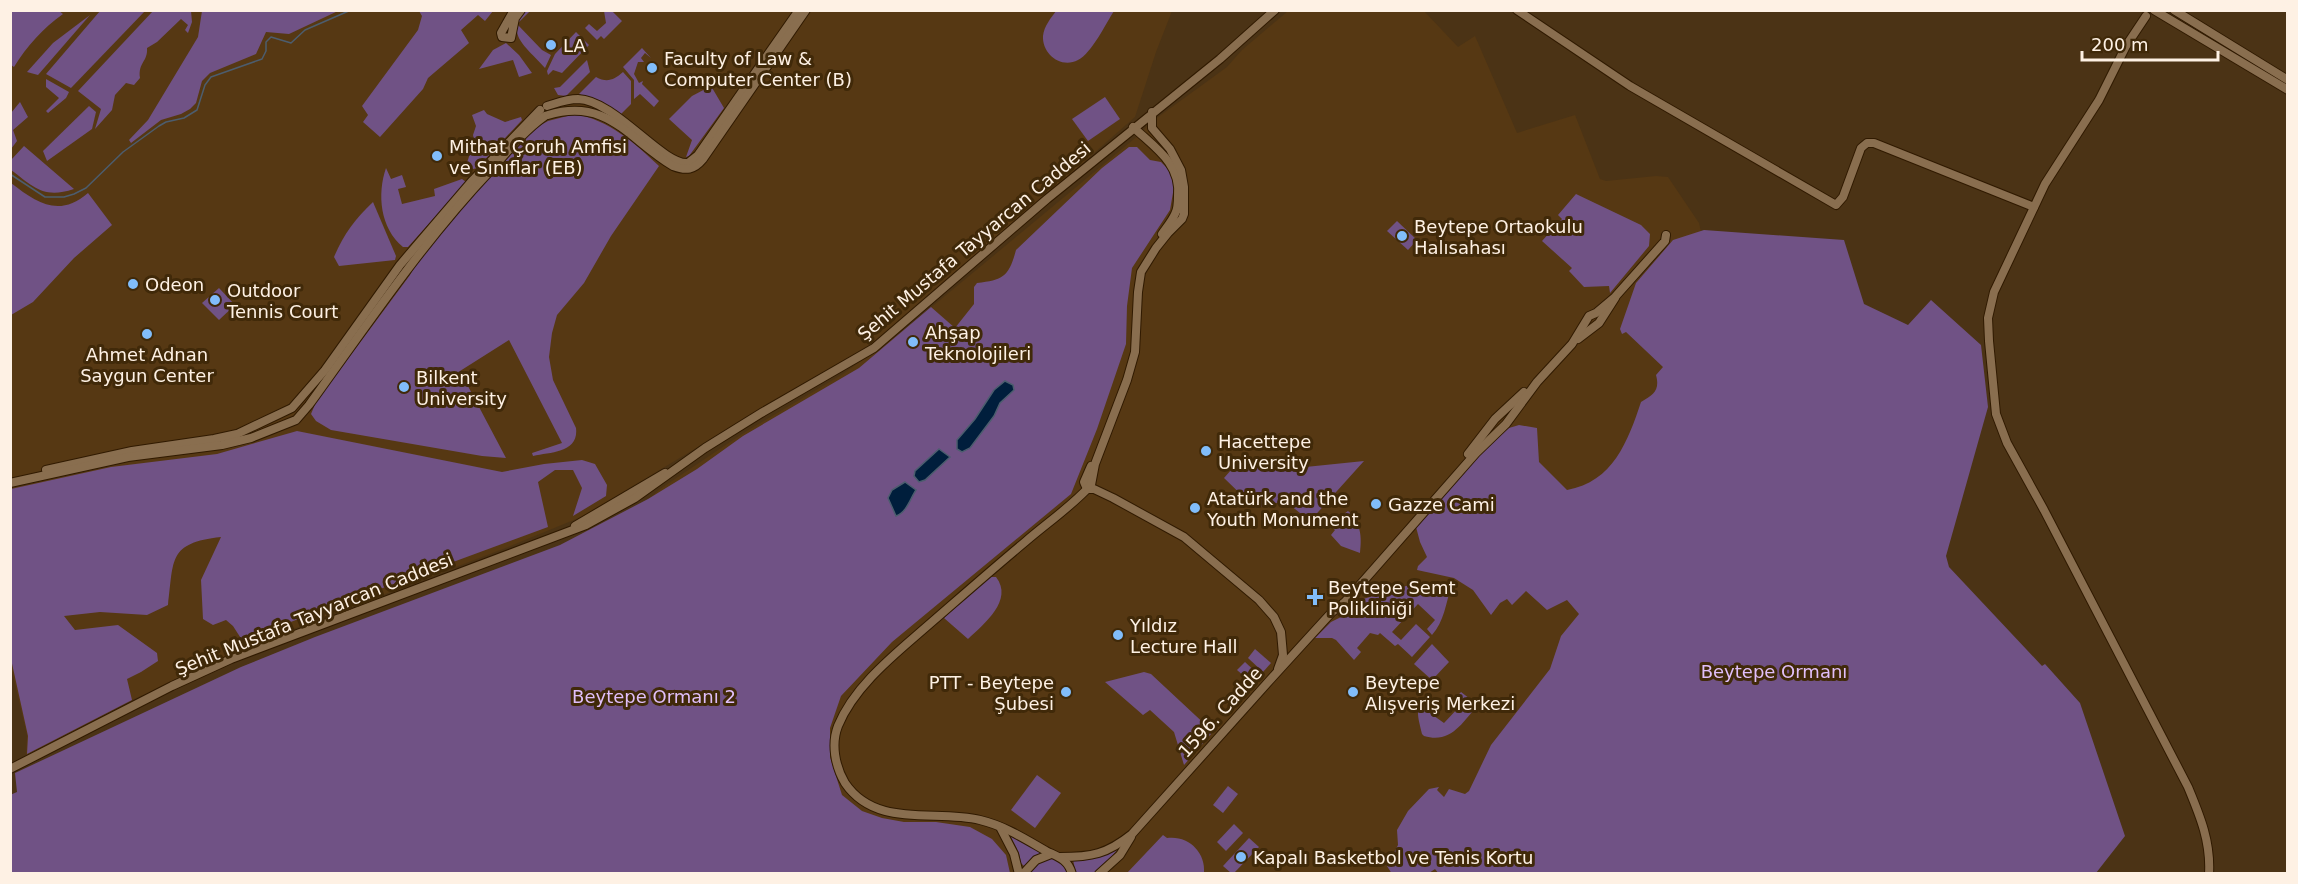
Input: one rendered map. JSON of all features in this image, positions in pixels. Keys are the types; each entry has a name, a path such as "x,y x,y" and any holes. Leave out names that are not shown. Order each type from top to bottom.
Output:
{"street":[{"path":"514,10 508,29 520,10"},
{"path":"10,478 121,453 214,440 237,434 289,410 325,370 473,184 545,112 572,99 587,100 631,126 677,163 688,164 698,155 799,10"},
{"path":"545,112 573,110 598,115 632,134 673,166 685,170 691,169 703,159 806,10"},
{"name":"Şehit Mustafa Tayyarcan Caddesi","path":"10,769 172,686 231,659 569,531 631,497 763,412 874,348 1136,125 1220,59 1275,10"},
{"path":"1517,10 1630,86 1836,205 1843,197 1861,148 1867,143 1874,143 2034,207"},
{"path":"2154,10 2288,90"},
{"path":"2174,10 2288,80"},
{"path":"2146,16 2126,46 2099,100 2048,179 1994,292 1988,318 1996,414 2007,443 2188,787 2208,841 2209,873"},
{"path":"1152,112 1152,128"},
{"path":"1087,489 1091,485 1095,464 1133,359 1138,292 1142,272 1156,248 1184,214 1184,179 1170,149 1145,123 1136,125"},
{"path":"1087,489 1084,482 1119,390 1130,354 1137,276 1177,210 1179,190 1175,171 1165,155 1136,125"},
{"path":"1536,382 1616,297 1665,241 1666,234"},
{"path":"10,483 128,457 222,445 251,438 292,422 301,414 405,267"},
{"name":"1596. Cadde","path":"1087,489 888,661 856,697 843,716 835,736 836,757 849,788 872,806 886,812 978,820 1024,837 1060,857 1098,855 1114,848 1132,834 1332,612 1341,598 1471,450 1490,424 1536,382"},
{"name":"1596. Cadde","path":"1332,612 1345,602 1476,453 1504,426 1536,382"},
{"path":"289,410 301,414"},
{"path":"289,410 288,420 292,422"},
{"path":"1497,417 1504,426"},
{"path":"1490,424 1498,432"},
{"path":"1087,489 1101,492 1179,534 1195,545 1267,608 1279,626 1283,644 1283,655 1276,673"},
{"path":"1283,644 1290,649 1300,647"},
{"path":"1000,827 1014,854 1018,873"},
{"name":"1596. Cadde","path":"1099,873 1120,855 1132,834"},
{"path":"1023,873 1036,860 1051,854"},
{"path":"1060,857 1068,864 1072,873"}],"shaded area":[{"name":"Bilkent University","path":"10,11 1172,11 1135,117 879,342 820,374 581,517 267,639 132,700 26,757 27,735 10,663"},
{"name":"Hacettepe University","path":"1288,11 1424,11 1458,47 1475,36 1517,133 1575,115 1600,179 1606,181 1668,177 1699,223 1713,284 1686,426 1466,873 802,873 590,552 660,489 745,432 843,374 904,330 1140,134 1150,123 1227,67 1242,50"}],"green space":[{"path":"11,10 59,11 63,14 36,38 14,67 11,65"},
{"path":"100,11 145,11 71,88 46,74"},
{"path":"153,11 191,11 192,22 188,33 185,30 188,25 181,19 157,42 147,48 140,69 140,78 134,85 126,83 115,95 112,110 95,129 101,109 78,91"},
{"path":"202,11 338,11 289,34 266,32 256,54 210,73 202,81 196,103 190,109 161,120 131,143 129,140 148,120 198,37"},
{"path":"419,11 493,11 485,21 478,15 461,30 469,43 428,78 423,89 380,137 363,122 368,115 362,106 418,30 422,16"},
{"path":"524,11 530,11 518,23"},
{"path":"604,11 612,11 622,21 604,39 601,36 597,40 585,28 589,24 597,31 606,23"},
{"path":"1056,11 1114,11 1088,51 1078,60 1065,63 1049,54 1044,43 1045,29"},
{"path":"90,15 38,75 27,72 53,43"},
{"path":"517,24 542,50 551,55 545,68 521,41"},
{"path":"576,32 589,45 562,73 553,70 548,75 547,71 555,54"},
{"path":"506,43 519,55 532,73 519,77 513,60 479,69 493,50"},
{"path":"642,48 651,58 645,53 641,58 644,62 638,62 634,74 639,83 643,81 642,84 659,101 654,107 640,94 634,99 634,80 623,67"},
{"path":"587,60 590,72 566,96 558,95 554,88 560,87"},
{"path":"623,72 631,81 631,104 621,114 603,103 579,94 596,77 610,80"},
{"path":"46,79 69,92 66,98 48,113 46,111 59,98 46,87"},
{"path":"711,86 724,108 686,157 692,140 669,119 692,96"},
{"path":"1105,97 1120,119 1088,141 1072,119"},
{"path":"20,102 28,117 13,130 17,141 11,149 11,113"},
{"path":"89,106 96,112 92,129 47,161 43,151"},
{"path":"484,110 487,114 505,122 521,117 522,120 477,168 469,170 464,167 475,144 473,135 476,126 472,115"},
{"path":"575,114 610,127 631,141 659,166 611,236 584,283 557,315 549,357 553,380 576,428 573,442 562,450 533,456 532,453 562,443 509,340 460,371 506,458 482,456 331,430 316,421 311,414 316,402 410,275 424,250 537,127 548,121"},
{"path":"24,146 74,189 54,193 40,190 11,170 11,160"},
{"name":"Beytepe Ormanı 2","path":"1129,147 1137,147 1150,160 1161,162 1171,172 1174,187 1170,210 1132,268 1127,306 1126,344 1097,429 1071,494 892,642 841,696 830,728 830,757 842,795 862,811 882,818 970,827 992,839 1006,855 1010,873 11,874 10,795 17,792 15,773 241,667 560,545 648,499 697,469 743,436 859,368 931,307 955,328 974,304 974,287 977,283 994,280 1004,275 1011,266 1016,250 1102,168"},
{"path":"386,168 391,179 402,175 406,187 398,189 402,204 435,196 434,189 462,179 466,182 408,247 403,247 395,239 385,221 381,199"},
{"path":"11,183 30,197 48,205 67,205 88,193 112,225 74,258 33,302 11,315"},
{"path":"1576,194 1641,225 1650,234 1649,246 1610,293 1609,286 1584,287 1569,271 1572,268 1542,241 1562,219 1558,215"},
{"path":"373,202 396,256 395,260 339,266 334,257 342,241"},
{"name":"Beytepe Ortaokulu Halısahası","path":"1397,221 1417,240 1408,250 1387,231"},
{"name":"Beytepe Ormanı","path":"1704,230 1844,240 1864,304 1908,325 1931,300 1981,345 1988,407 1946,556 1949,567 2042,666 2045,664 2080,703 2125,836 2096,873 1439,874 1435,869 1429,873 1392,874 1387,866 1398,845 1397,830 1408,811 1429,789 1439,787 1437,790 1444,797 1449,789 1465,794 1469,791 1491,745 1550,669 1561,636 1579,614 1567,600 1547,610 1526,591 1512,605 1507,599 1500,603 1491,615 1473,590 1454,578 1417,570 1427,557 1416,527 1484,450 1509,428 1519,425 1537,428 1539,462 1567,490 1583,486 1607,469 1624,445 1641,402 1655,392 1656,375 1663,367 1626,332 1622,334 1620,329 1636,283 1673,240"},
{"path":"219,288 235,305 219,320 202,303"},
{"path":"297,431 502,472 582,460 595,464 607,485 606,496 573,516 582,488 573,470 555,470 538,482 548,527 242,640 226,620 213,625 203,619 201,580 221,537 191,544 177,556 173,565 168,605 147,615 100,612 64,616 75,630 118,625 157,653 158,661 127,679 132,700 27,754 28,736 11,659 11,489 111,467 217,454"},
{"path":"1280,458 1286,469 1364,461 1310,521 1285,501 1255,508 1224,478 1239,461"},
{"path":"1348,511 1356,520 1360,530 1360,553 1341,546 1331,535 1335,530 1322,518 1329,517 1334,521"},
{"path":"990,577 996,577 1001,586 999,603 989,619 968,639 944,618"},
{"path":"1437,584 1451,587 1442,618 1432,635 1427,629 1435,620 1418,604 1392,632 1401,640 1416,624 1430,637 1412,657 1398,644 1395,646 1380,633 1378,635 1370,633 1357,648 1361,652 1354,660 1336,640 1315,638 1331,622 1351,612 1354,613 1358,609 1353,604 1360,600 1406,586"},
{"path":"1432,644 1449,662 1432,680 1414,664"},
{"path":"1255,649 1271,663 1263,672 1248,658"},
{"path":"1245,662 1260,676 1253,684 1237,670"},
{"path":"1144,672 1151,674 1210,729 1211,734 1184,765 1174,732 1150,710 1143,715 1105,682"},
{"path":"1461,692 1478,705 1461,725 1449,734 1433,738 1424,736 1418,715 1424,698 1428,699 1424,705 1427,711 1444,723 1460,706 1454,700"},
{"path":"1037,775 1061,793 1035,828 1011,810"},
{"path":"1228,786 1238,794 1223,813 1213,805"},
{"path":"1234,824 1243,833 1226,851 1217,842"},
{"path":"1010,835 1034,847 1042,853 1024,866"},
{"path":"1163,835 1167,838 1182,839 1194,846 1202,858 1204,873 1127,873"},
{"name":"Kapalı Basketbol ve Tenis Kortu","path":"1249,838 1259,847 1234,873 1231,873 1223,866"},
{"path":"1122,844 1094,873 1076,873 1073,860 1099,857"},
{"path":"1048,858 1061,862 1068,873 1027,874 1040,861"}],"water":[{"path":"1005,381 1013,385 1014,390 1000,403 994,416 970,448 962,452 957,449 957,440 975,419 994,390"},
{"path":"939,449 950,457 925,480 919,482 914,476 915,471"},
{"path":"905,482 916,490 906,508 896,516 888,498 892,490"}],"waterway":[{"path":"10,174 45,197 64,197 74,194 86,188 123,152 159,126 184,118 197,110 205,85 211,77 262,59 266,51 266,42 271,37 291,43 305,30 351,10"}],"place":[{"name":"LA","path":"551,45"},
{"name":"Faculty of Law & Computer Center (B)","path":"652,68"},
{"name":"Mithat Çoruh Amfisi ve Sınıflar (EB)","path":"437,156"},
{"name":"Beytepe Ortaokulu Halısahası","path":"1402,236"},
{"name":"Odeon","path":"133,284"},
{"name":"Outdoor Tennis Court","path":"215,300"},
{"name":"Ahmet Adnan Saygun Center","path":"147,334"},
{"name":"Ahşap Teknolojileri","path":"913,342"},
{"name":"Bilkent University","path":"404,387"},
{"name":"Hacettepe University","path":"1206,451"},
{"name":"Gazze Cami","path":"1376,504"},
{"name":"Atatürk and the Youth Monument","path":"1195,508"},
{"name":"Beytepe Semt Polikliniği","path":"1315,597"},
{"name":"Yıldız Lecture Hall","path":"1118,635"},
{"name":"PTT - Beytepe Şubesi","path":"1066,692"},
{"name":"Beytepe Alışveriş Merkezi","path":"1353,692"},
{"name":"Kapalı Basketbol ve Tenis Kortu","path":"1241,857"}]}
